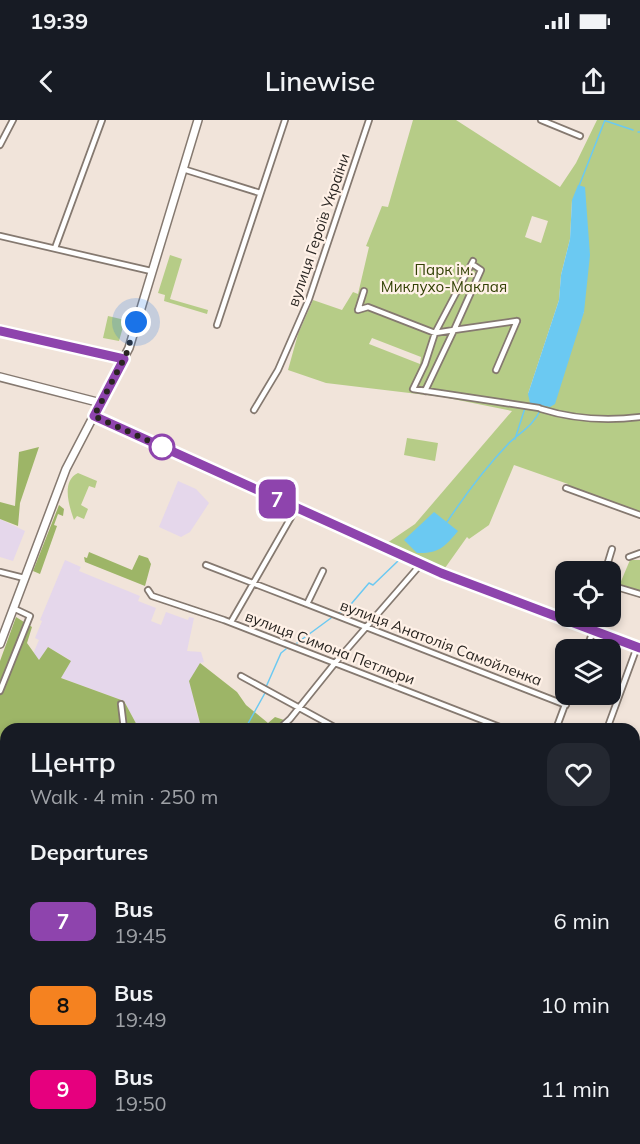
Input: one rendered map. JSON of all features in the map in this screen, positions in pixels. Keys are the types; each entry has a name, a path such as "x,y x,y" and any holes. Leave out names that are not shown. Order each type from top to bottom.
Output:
{"street":[{"path":"0,145 13,120"},
{"path":"55,248 102,120"},
{"path":"0,644 64,475 124,359 198,120"},
{"path":"217,325 285,120"},
{"name":"вулиця Героїв України","path":"254,410 278,370 309,299 369,120"},
{"path":"541,120 580,136"},
{"path":"182,169 261,193"},
{"path":"0,236 151,271"},
{"path":"425,391 481,270 472,263 435,333 426,361 413,389 425,391 540,409 561,415 613,420 640,417"},
{"path":"364,291 358,310 368,307 435,333 517,321 496,370"},
{"path":"0,331 124,359"},
{"path":"426,361 442,358"},
{"path":"0,377 101,403"},
{"path":"94,416 421,564 639,647 609,723"},
{"path":"566,488 640,515"},
{"path":"231,622 297,507"},
{"path":"608,561 612,549"},
{"path":"629,557 640,553"},
{"path":"284,723 421,564"},
{"name":"вулиця Анатолія Самойленка","path":"206,565 555,701"},
{"path":"307,604 323,571"},
{"path":"0,572 24,578"},
{"path":"621,588 640,594"},
{"name":"вулиця Симона Петлюри","path":"148,590 152,596 231,622 490,723"},
{"path":"0,692 30,616 13,608"},
{"path":"590,639 593,631"},
{"path":"241,676 327,723"},
{"path":"121,704 123,723"},
{"path":"558,723 566,705"}],"shaded area":[{"path":"178,481 196,489 209,503 190,532 181,537 159,527"},
{"path":"0,519 25,531 13,561 0,557"},
{"path":"65,560 81,567 79,571 140,596 138,601 156,608 151,621 161,625 166,612 188,620 189,617 194,618 187,651 201,652 204,662 200,663 194,704 200,723 136,723 124,701 61,678 70,660 48,647 40,661 33,654 39,640 35,638 42,621 40,620"}],"green space":[{"name":"Парк ім. Миклухо-Маклая","path":"413,120 456,120 560,187 576,163 597,120 640,120 640,515 566,488 568,484 514,465 489,525 469,539 467,537 445,568 387,543 415,524 512,411 443,397 326,383 288,370 298,334 313,300 342,310 353,292 358,294 369,247 366,246 382,206 388,207","holes":["572,200 584,312 528,394 559,300 561,275 570,239","532,216 548,221 541,243 525,237","372,338 421,357 420,364 369,344"]},
{"path":"170,255 182,259 170,299 208,310 207,314 164,301 165,295 158,293"},
{"path":"108,316 125,320 119,341 103,338"},
{"path":"407,438 438,443 435,461 404,455"},
{"path":"39,447 20,503 18,526 0,519 0,502 15,506 19,452"},
{"path":"78,473 97,481 95,488 89,486 81,505 88,509 84,519 77,516 74,520 68,488 73,477"},
{"path":"59,505 64,509 63,516 58,514 54,525 57,526 40,574 33,571"},
{"path":"89,552 132,570 139,555 148,558 151,564 145,586 85,562 84,557 87,558"},
{"path":"630,560 640,560 640,592 621,587"},
{"path":"16,617 32,627 27,643 39,660 48,647 71,661 61,678 124,701 136,723 0,723 0,661"},
{"path":"200,663 237,692 246,705 268,723 200,723 189,681"},
{"path":"275,717 287,721 285,723 268,723"}],"water":[{"path":"578,185 585,187 590,255 584,312 555,404 550,407 530,403 528,394 559,300 561,275 570,239 572,200"},
{"path":"434,512 458,531 436,551 417,553 404,540"}],"waterway":[{"path":"579,186 605,120"},
{"path":"606,121 633,130"},
{"path":"515,439 525,408"},
{"path":"447,522 484,471 509,443 531,424 541,409"},
{"path":"338,613 346,610 369,583 373,585 399,560"},
{"path":"297,643 331,618"},
{"path":"266,687 281,653 286,649"},
{"path":"248,723 265,693"}],"bus line":[{"name":"7","path":"0,331 124,359 94,416 441,573 640,648"}],"route":[{"path":"136,322 126,355 94,416 162,447"}]}
